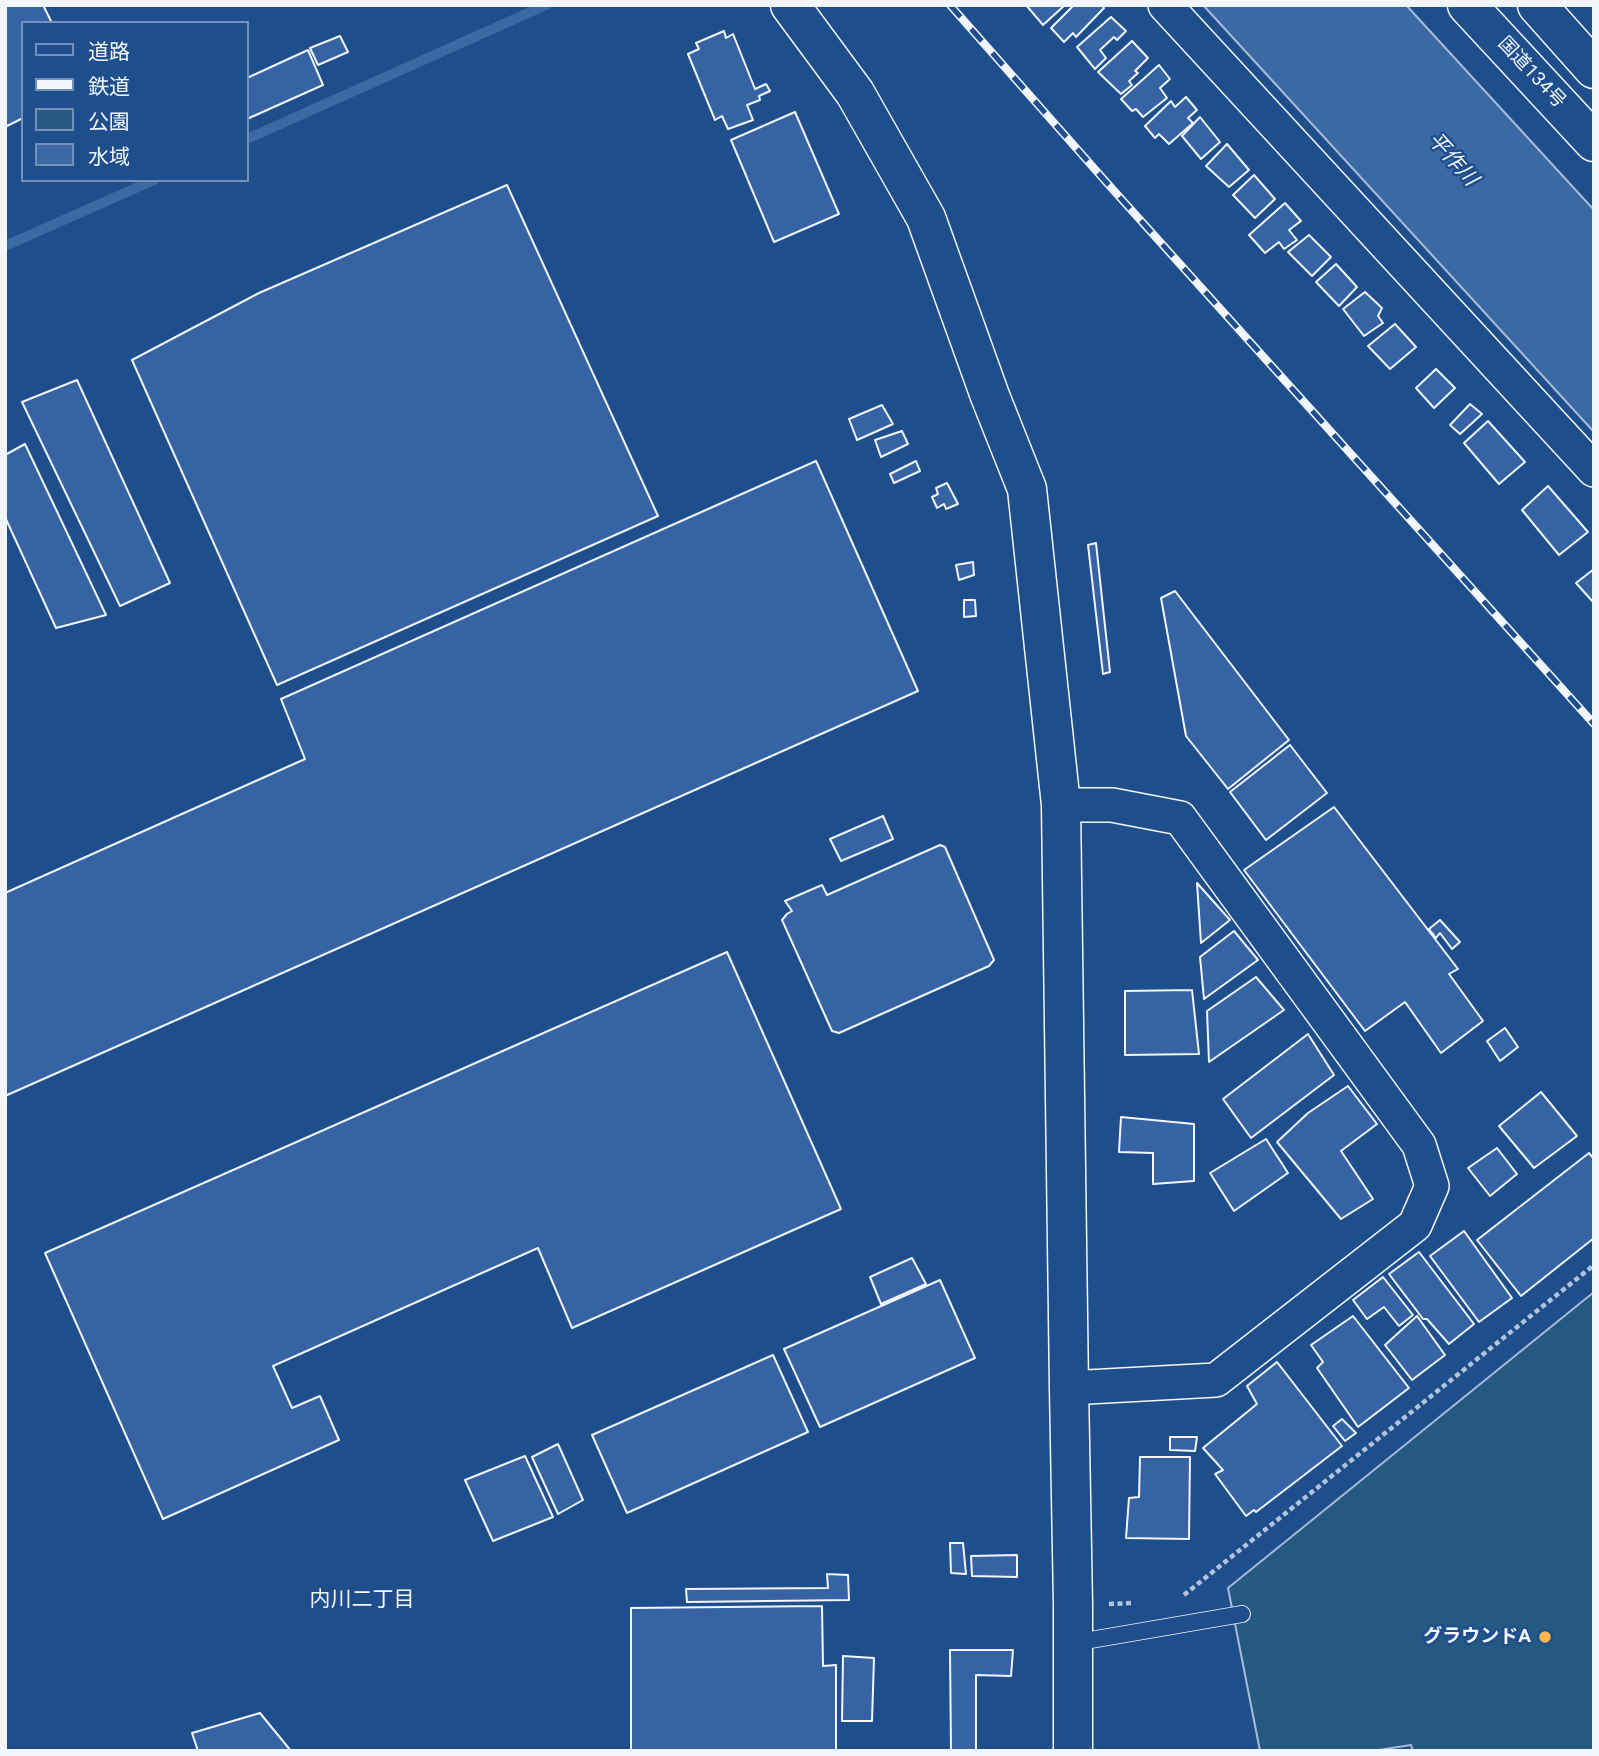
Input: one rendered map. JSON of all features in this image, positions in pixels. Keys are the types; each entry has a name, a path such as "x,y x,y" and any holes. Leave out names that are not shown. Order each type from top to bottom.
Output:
{"main road":[{"path":"790,5 855,93 926,218 990,396 1027,489 1061,805 1073,1751"},
{"name":"国道134号","path":"1467,5 1594,142"},
{"path":"1537,5 1594,69"}],"street":[{"path":"1165,5 1594,470"},
{"path":"1061,805 1112,805 1180,818 1419,1144 1432,1186 1415,1225 1216,1380 1069,1388"}],"lane":[{"path":"1073,1643 1242,1614"}],"path":[{"path":"1175,1602 1594,1265"},
{"path":"1073,1605 1137,1603"}],"green space":[{"path":"1594,1292 1594,1751 1413,1751 1411,1745 1372,1751 1260,1751 1228,1588"}],"water":[{"name":"平作川","path":"1203,5 1406,5 1594,210 1594,432"}],"building":[{"path":"5,5 43,5 51,21 21,21 21,119 5,127"},
{"path":"1026,5 1065,5 1043,25"},
{"path":"1074,5 1102,5 1104,8 1076,37 1073,33 1064,42 1051,28"},
{"path":"1111,17 1126,31 1117,40 1114,37 1100,50 1106,58 1095,69 1077,47"},
{"path":"724,31 726,38 733,34 755,89 766,84 770,91 759,96 760,100 747,105 753,120 728,129 722,116 715,120 688,54 699,49 696,43"},
{"path":"340,36 348,52 318,65 310,48"},
{"path":"1132,41 1148,58 1129,81 1132,85 1121,94 1098,72"},
{"path":"308,50 323,85 248,119 248,78"},
{"path":"1159,65 1170,79 1160,88 1167,98 1143,117 1136,109 1132,111 1121,99"},
{"path":"1186,97 1197,110 1188,118 1193,123 1169,144 1159,134 1155,138 1145,126 1171,101 1175,107"},
{"path":"795,112 839,214 774,242 731,140"},
{"path":"1200,117 1220,142 1201,159 1182,136"},
{"path":"1227,144 1249,170 1229,187 1206,166"},
{"path":"1254,175 1275,199 1255,218 1233,195"},
{"path":"507,185 658,516 277,685 132,360 259,293"},
{"path":"1285,203 1301,221 1289,230 1297,240 1284,249 1279,242 1265,253 1249,235"},
{"path":"1309,235 1331,257 1312,276 1288,252"},
{"path":"1336,264 1357,287 1339,306 1316,282"},
{"path":"1365,292 1382,308 1378,316 1383,323 1364,336 1343,309"},
{"path":"1395,324 1416,347 1390,369 1368,346"},
{"path":"1436,369 1455,388 1434,408 1416,388"},
{"path":"77,380 170,583 120,606 22,402"},
{"path":"1470,404 1482,414 1460,434 1450,425"},
{"path":"882,405 893,424 857,440 849,419"},
{"path":"1488,421 1525,462 1499,484 1464,443"},
{"path":"902,431 908,444 881,457 875,440"},
{"path":"25,444 106,615 56,628 5,517 5,455"},
{"path":"816,461 918,691 5,1096 5,893 305,759 281,699"},
{"path":"916,461 920,471 894,483 890,474"},
{"path":"947,483 958,504 946,509 944,504 937,508 932,497 938,494 936,488"},
{"path":"1548,486 1588,532 1559,555 1522,510"},
{"path":"1096,543 1110,672 1103,674 1088,545"},
{"path":"973,562 974,575 959,580 956,565"},
{"path":"1594,569 1594,603 1576,583"},
{"path":"1175,591 1289,740 1228,789 1186,736 1161,598"},
{"path":"964,600 975,600 976,616 964,617"},
{"path":"1290,745 1327,793 1266,840 1230,792"},
{"path":"1334,807 1458,969 1449,974 1483,1021 1441,1053 1405,1002 1365,1031 1244,870"},
{"path":"883,816 893,839 841,861 830,839"},
{"path":"940,845 945,847 994,960 989,966 839,1033 832,1031 782,920 792,911 785,901 822,885 827,895"},
{"path":"1197,883 1230,920 1201,943"},
{"path":"1440,920 1460,942 1452,949 1440,933 1436,938 1429,929"},
{"path":"1234,931 1258,960 1204,999 1200,957"},
{"path":"727,952 841,1209 572,1328 538,1248 273,1366 292,1408 320,1396 339,1440 163,1519 45,1253"},
{"path":"1256,977 1284,1010 1209,1062 1207,1011"},
{"path":"1192,990 1199,1054 1125,1055 1125,991"},
{"path":"1505,1028 1518,1047 1500,1061 1487,1041"},
{"path":"1308,1034 1334,1075 1251,1138 1223,1099"},
{"path":"1348,1086 1377,1124 1341,1151 1373,1199 1341,1219 1277,1142 1308,1113"},
{"path":"1541,1092 1577,1136 1534,1168 1499,1126"},
{"path":"1121,1117 1194,1124 1194,1181 1153,1184 1153,1153 1119,1152"},
{"path":"1266,1139 1288,1173 1234,1211 1210,1173"},
{"path":"1497,1148 1517,1174 1490,1196 1468,1168"},
{"path":"1589,1153 1594,1159 1594,1238 1521,1296 1477,1240"},
{"path":"1464,1231 1512,1298 1479,1322 1430,1256"},
{"path":"1419,1252 1474,1324 1449,1344 1427,1319 1423,1319 1389,1274"},
{"path":"912,1258 926,1284 881,1304 870,1277"},
{"path":"1383,1277 1413,1315 1399,1326 1384,1307 1367,1319 1353,1300"},
{"path":"940,1280 975,1358 820,1427 784,1349"},
{"path":"1353,1316 1409,1388 1358,1427 1317,1368 1323,1362 1311,1345"},
{"path":"1417,1316 1445,1355 1412,1380 1385,1345"},
{"path":"773,1355 808,1432 627,1513 592,1435"},
{"path":"1277,1362 1342,1446 1256,1512 1254,1510 1246,1516 1215,1474 1223,1470 1203,1448 1257,1404 1247,1386"},
{"path":"1342,1419 1356,1433 1345,1441 1333,1426"},
{"path":"1170,1437 1197,1437 1195,1451 1170,1450"},
{"path":"558,1444 583,1500 558,1514 532,1457"},
{"path":"525,1456 553,1517 493,1541 465,1480"},
{"path":"1140,1457 1190,1457 1189,1539 1126,1538 1129,1498 1139,1497"},
{"path":"950,1543 963,1543 966,1574 951,1573"},
{"path":"1017,1555 1017,1577 972,1576 971,1556"},
{"path":"827,1574 848,1575 849,1600 687,1602 686,1589 828,1588"},
{"path":"822,1606 823,1666 836,1665 836,1751 631,1751 631,1608"},
{"path":"950,1650 1013,1650 1011,1676 976,1675 976,1751 951,1751"},
{"path":"843,1656 874,1658 872,1721 842,1721"},
{"path":"260,1713 291,1751 198,1751 192,1733"}],"waterway":[{"path":"248,139 546,5"},
{"path":"5,246 149,182"}],"railway":[{"path":"950,5 1594,724"}],"place":[{"name":"グラウンドA","path":"1545,1637"}],"district":[{"name":"内川二丁目","path":"362,1601"}]}
